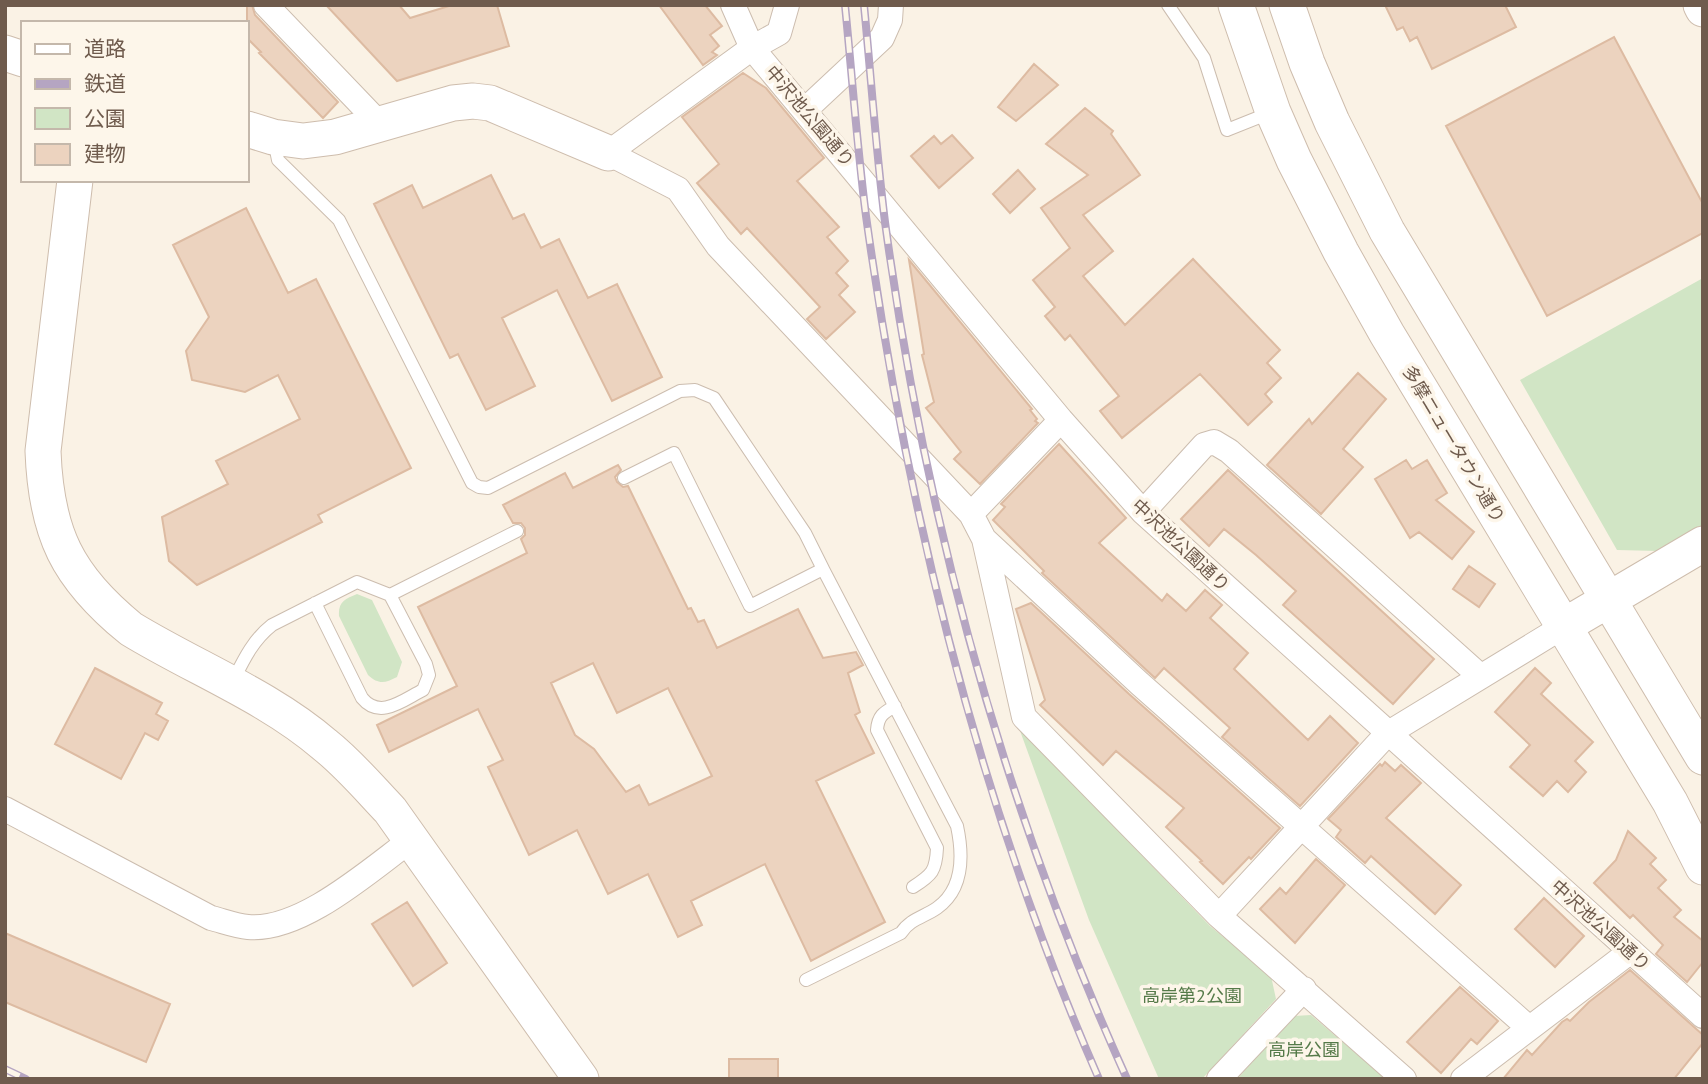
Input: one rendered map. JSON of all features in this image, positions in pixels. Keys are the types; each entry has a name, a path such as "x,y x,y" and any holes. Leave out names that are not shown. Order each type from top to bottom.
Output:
{"main road":[{"name":"多摩ニュータウン通り","path":"1236,5 1273,112 1335,240 1387,334 1670,802 1703,867"},
{"path":"1287,5 1307,63 1337,133 1387,231 1703,757"},
{"path":"260,133 303,141 335,136 453,103 473,101 490,103 608,153"},
{"path":"75,182 43,451 44,488 59,542 69,564 107,610 131,629 295,722 355,772 390,810 581,1079"},
{"path":"1387,334 1387,321 1391,312 1401,303 1412,299 1430,305"},
{"path":"1564,626 1703,544"}],"street":[{"path":"267,5 379,123"},
{"name":"中沢池公園通り","path":"733,5 752,48 1061,420 1143,512 1703,1016"},
{"path":"787,5 779,33 752,48 608,153 678,188 718,246 971,514 984,539 1024,718 1219,916 1404,1079"},
{"path":"806,110 882,38 890,20 891,5"},
{"path":"971,514 1061,420"},
{"path":"1143,512 1204,445 1214,442 1229,451 1480,677"},
{"path":"984,539 1139,683 1529,1028"},
{"path":"1219,916 1387,734 1564,626"},
{"path":"5,809 211,918 248,927 274,925 302,916 411,840"},
{"path":"1463,1079 1631,951"},
{"path":"1219,1079 1304,989"}],"lane":[{"path":"1168,5 1204,58 1227,131 1273,112"},
{"path":"260,133 278,160 339,220 472,483 488,488 680,391 695,390 714,398 805,533 957,826 962,850 960,869 953,889 939,907 907,924 901,933 806,980"},
{"path":"624,478 674,453 751,606 823,569"},
{"path":"390,595 517,531"},
{"path":"231,684 252,644 272,625 315,603 357,582 390,595 426,664 429,675 423,690 384,709 368,705 315,603"},
{"path":"895,706 882,714 877,730 937,849 936,865 927,878 913,887"}],"green space":[{"path":"1703,278 1703,525 1658,551 1617,550 1520,380"},
{"path":"357,594 372,600 402,662 397,677 389,681 379,682 368,675 339,616 343,602"},
{"name":"高岸第2公園","path":"1019,728 1210,926 1271,976 1276,999 1202,1079 1159,1079 1089,920"},
{"name":"高岸公園","path":"1311,1015 1386,1079 1237,1079 1294,1016"}],"building":[{"path":"247,5 252,5 255,15 338,102 323,118 248,39"},
{"path":"326,5 399,5 410,18 452,5 497,5 509,46 397,81"},
{"path":"659,5 705,5 722,26 710,35 719,46 712,52 717,55 703,65"},
{"path":"1385,5 1505,5 1516,27 1432,69 1417,37 1410,41 1403,27 1397,30"},
{"path":"1614,37 1703,204 1703,233 1547,316 1446,126"},
{"path":"1034,64 1058,85 1016,121 998,107"},
{"path":"743,73 766,88 824,158 797,181 839,227 827,237 848,261 836,273 848,286 839,295 855,312 826,339 807,319 820,307 747,228 741,234 697,183 719,164 682,117"},
{"path":"1085,108 1113,131 1111,134 1140,175 1083,215 1113,251 1083,276 1125,325 1193,259 1280,350 1267,363 1281,378 1265,394 1272,402 1248,425 1200,374 1122,438 1100,411 1119,396 1070,335 1065,340 1045,316 1055,307 1033,280 1070,248 1041,208 1088,175 1046,144"},
{"path":"952,135 973,158 939,188 911,156 934,136 941,144"},
{"path":"1018,170 1035,189 1010,213 993,194"},
{"path":"491,175 513,219 524,214 541,248 559,239 588,298 617,284 662,377 612,401 557,290 502,318 535,386 486,410 458,354 450,358 374,204 412,185 423,208"},
{"path":"246,208 288,293 316,279 411,468 318,515 322,522 197,585 169,561 162,517 228,484 216,461 300,419 278,375 245,392 192,380 186,351 209,317 173,245"},
{"path":"909,260 1032,409 1030,410 1037,419 1035,421 1038,423 980,484 954,459 961,452 926,408 934,402 922,355 924,354"},
{"path":"1358,373 1386,399 1343,449 1363,467 1321,514 1267,465 1309,419 1312,424"},
{"path":"1059,444 1126,518 1099,543 1162,601 1167,594 1186,611 1205,590 1222,605 1210,618 1248,653 1234,669 1308,740 1330,716 1358,743 1300,806 1222,737 1230,728 1164,668 1155,678 1042,573 1044,571 993,520 1005,507 1001,504"},
{"path":"1406,460 1412,469 1427,460 1447,493 1436,500 1474,532 1452,559 1419,532 1410,538 1375,479"},
{"path":"618,465 621,470 615,477 617,482 623,487 628,486 688,609 691,608 698,622 704,620 717,648 798,609 823,658 856,652 863,665 848,673 860,712 855,715 874,753 816,781 885,922 811,961 765,864 691,901 702,925 678,937 648,874 608,894 577,830 529,855 488,767 503,760 478,709 389,752 377,725 457,686 418,607 527,553 521,539 525,535 525,528 521,523 513,523 503,505 565,473 573,488","holes":["593,663 617,713 668,688 712,776 649,805 639,785 626,792 594,749 575,735 551,683"]},
{"path":"1228,470 1434,659 1393,704 1283,605 1296,591 1256,555 1224,529 1209,546 1181,519"},
{"path":"1469,566 1495,584 1479,607 1453,589"},
{"path":"1031,603 1280,828 1223,884 1166,827 1184,808 1116,751 1103,765 1040,705 1045,700 1016,609"},
{"path":"95,668 162,703 156,714 168,721 158,740 145,733 121,779 55,744"},
{"path":"1535,668 1551,683 1541,694 1593,742 1575,761 1586,772 1568,792 1557,781 1543,796 1510,767 1530,745 1495,712"},
{"path":"1385,762 1395,771 1401,765 1421,783 1386,818 1461,885 1435,914 1371,856 1365,863 1336,837 1341,830 1328,819 1380,764 1382,766"},
{"path":"1628,831 1656,858 1650,864 1666,880 1658,888 1681,910 1674,917 1703,941 1703,962 1687,982 1656,954 1663,945 1633,915 1630,918 1594,883 1616,860"},
{"path":"1316,859 1345,885 1295,943 1260,909 1280,888 1286,894"},
{"path":"1544,898 1584,936 1555,967 1515,929"},
{"path":"407,902 447,963 413,986 372,924"},
{"path":"5,933 170,1004 146,1062 5,1002"},
{"path":"1630,970 1703,1035 1703,1043 1674,1079 1503,1079 1527,1050 1532,1055 1562,1022 1567,1019 1570,1021 1589,1002"},
{"path":"1460,987 1498,1021 1477,1044 1471,1039 1441,1073 1407,1042"},
{"path":"729,1059 778,1059 778,1079 729,1079"}],"railway":[{"path":"845,5 866,216 883,327 926,546 983,763 1056,975 1099,1079"},
{"path":"864,5 885,222 922,442 947,551 975,660 1007,767 1043,872 1127,1079"},
{"path":"5,1069 26,1079"}]}
